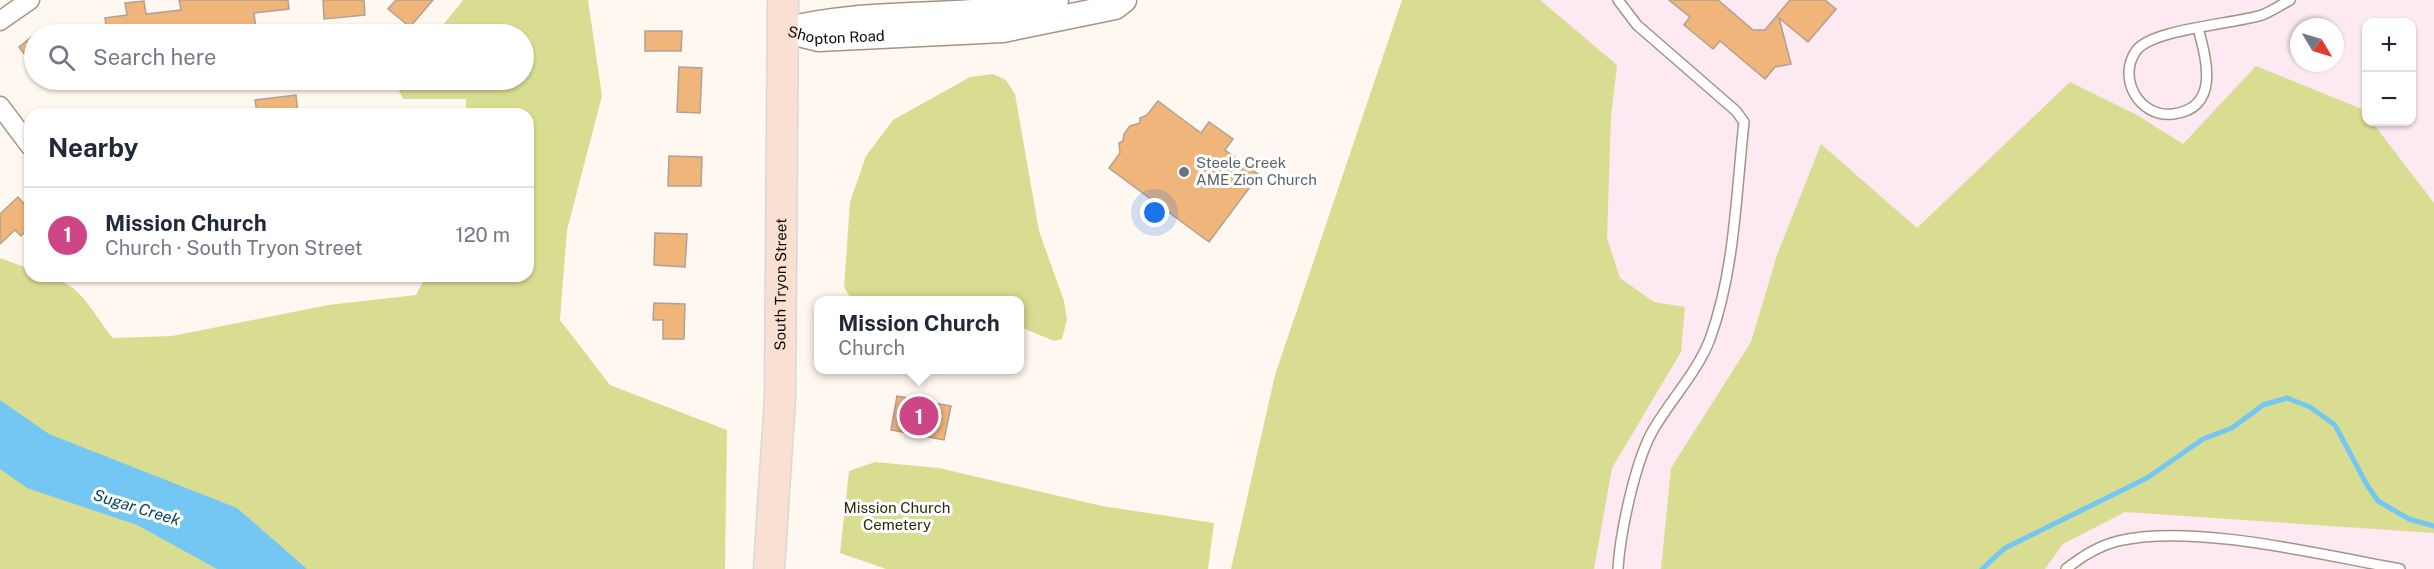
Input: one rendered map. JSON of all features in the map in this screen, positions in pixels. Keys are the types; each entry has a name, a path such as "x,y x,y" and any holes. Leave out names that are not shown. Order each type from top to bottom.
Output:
{"main road":[{"name":"South Tryon Street","path":"769,569 780,398 783,0"}],"street":[{"path":"0,21 30,0"},
{"name":"Shopton Road","path":"783,30 819,21 1004,9 1056,0"},
{"name":"Shopton Road","path":"783,30 819,39 1003,30 1115,7 1124,0"},
{"path":"0,106 24,138"}],"lane":[{"path":"1618,0 1637,25 1736,111 1744,122 1726,289 1709,340 1696,367 1644,448 1637,467 1618,569"},
{"path":"2198,28 2208,67 2204,93 2196,103 2179,112 2160,113 2148,108 2134,94 2128,76 2136,50 2145,41 2198,28 2260,15 2290,0"},
{"path":"2066,569 2098,548 2149,537 2255,544 2400,569"}],"shaded area":[{"path":"1429,0 2434,0 2434,569 1278,569"}],"green space":[{"path":"463,0 588,0 602,96 567,230 560,320 610,385 727,430 725,569 0,569 0,258 24,267 24,282 62,282 70,286 87,303 113,338 172,336 328,305 416,295 423,282 534,282 534,108 466,108 466,99 403,99 399,90 534,90 534,24 444,24"},
{"path":"1402,0 1540,0 1617,65 1611,117 1607,238 1620,278 1654,302 1685,307 1681,352 1612,468 1594,569 1231,569 1275,375"},
{"path":"2256,66 2362,109 2362,126 2375,126 2434,203 2434,533 2125,512 2063,544 2045,569 1661,569 1671,468 1751,342 1777,255 1821,144 1917,228 2070,82 2137,115 2183,144"},
{"path":"993,74 1006,80 1015,94 1039,231 1064,301 1067,320 1062,339 1054,341 1024,329 1024,296 850,296 844,287 850,202 866,156 893,120 970,77"},
{"name":"Mission Church Cemetery","path":"875,462 939,468 1102,506 1214,523 1208,569 886,569 840,553 849,471"}],"water":[{"name":"Sugar Creek","path":"0,400 49,434 237,508 307,569 217,569 137,525 27,488 0,469"}],"building":[{"path":"179,0 288,0 289,9 254,13 255,24 106,24 105,18 127,15 125,3 144,1 146,14 181,10"},
{"path":"323,0 364,0 365,15 324,19"},
{"path":"396,0 433,0 413,24 406,24 388,9"},
{"path":"1669,0 1718,0 1753,30 1765,30 1790,0 1825,0 1836,9 1808,42 1779,18 1791,64 1775,67 1765,79 1720,41 1713,49 1684,25 1690,17"},
{"path":"645,31 682,31 681,51 645,51"},
{"path":"24,43 24,54 19,47"},
{"path":"679,67 702,68 700,113 677,112"},
{"path":"296,95 297,108 256,108 255,100"},
{"name":"Steele Creek AME Zion Church","path":"1158,101 1201,133 1209,122 1233,139 1225,150 1259,175 1209,242 1109,168 1120,153 1119,143 1123,141 1124,134 1130,126 1140,123 1140,118 1147,115"},
{"path":"669,156 702,157 701,186 668,186"},
{"path":"18,197 24,204 24,233 21,236 15,230 0,244 0,214"},
{"path":"655,233 687,234 685,267 654,265"},
{"path":"654,303 685,304 684,339 663,339 663,320 653,320"},
{"path":"897,396 951,406 944,440 891,430"}],"waterway":[{"path":"1982,569 2005,548 2147,478 2203,439 2232,428 2263,405 2287,398 2310,407 2335,425 2378,501 2409,519 2434,526"}],"place":[{"name":"Steele Creek AME Zion Church","path":"1184,172"},
{"name":"Mission Church","path":"919,416"}]}
